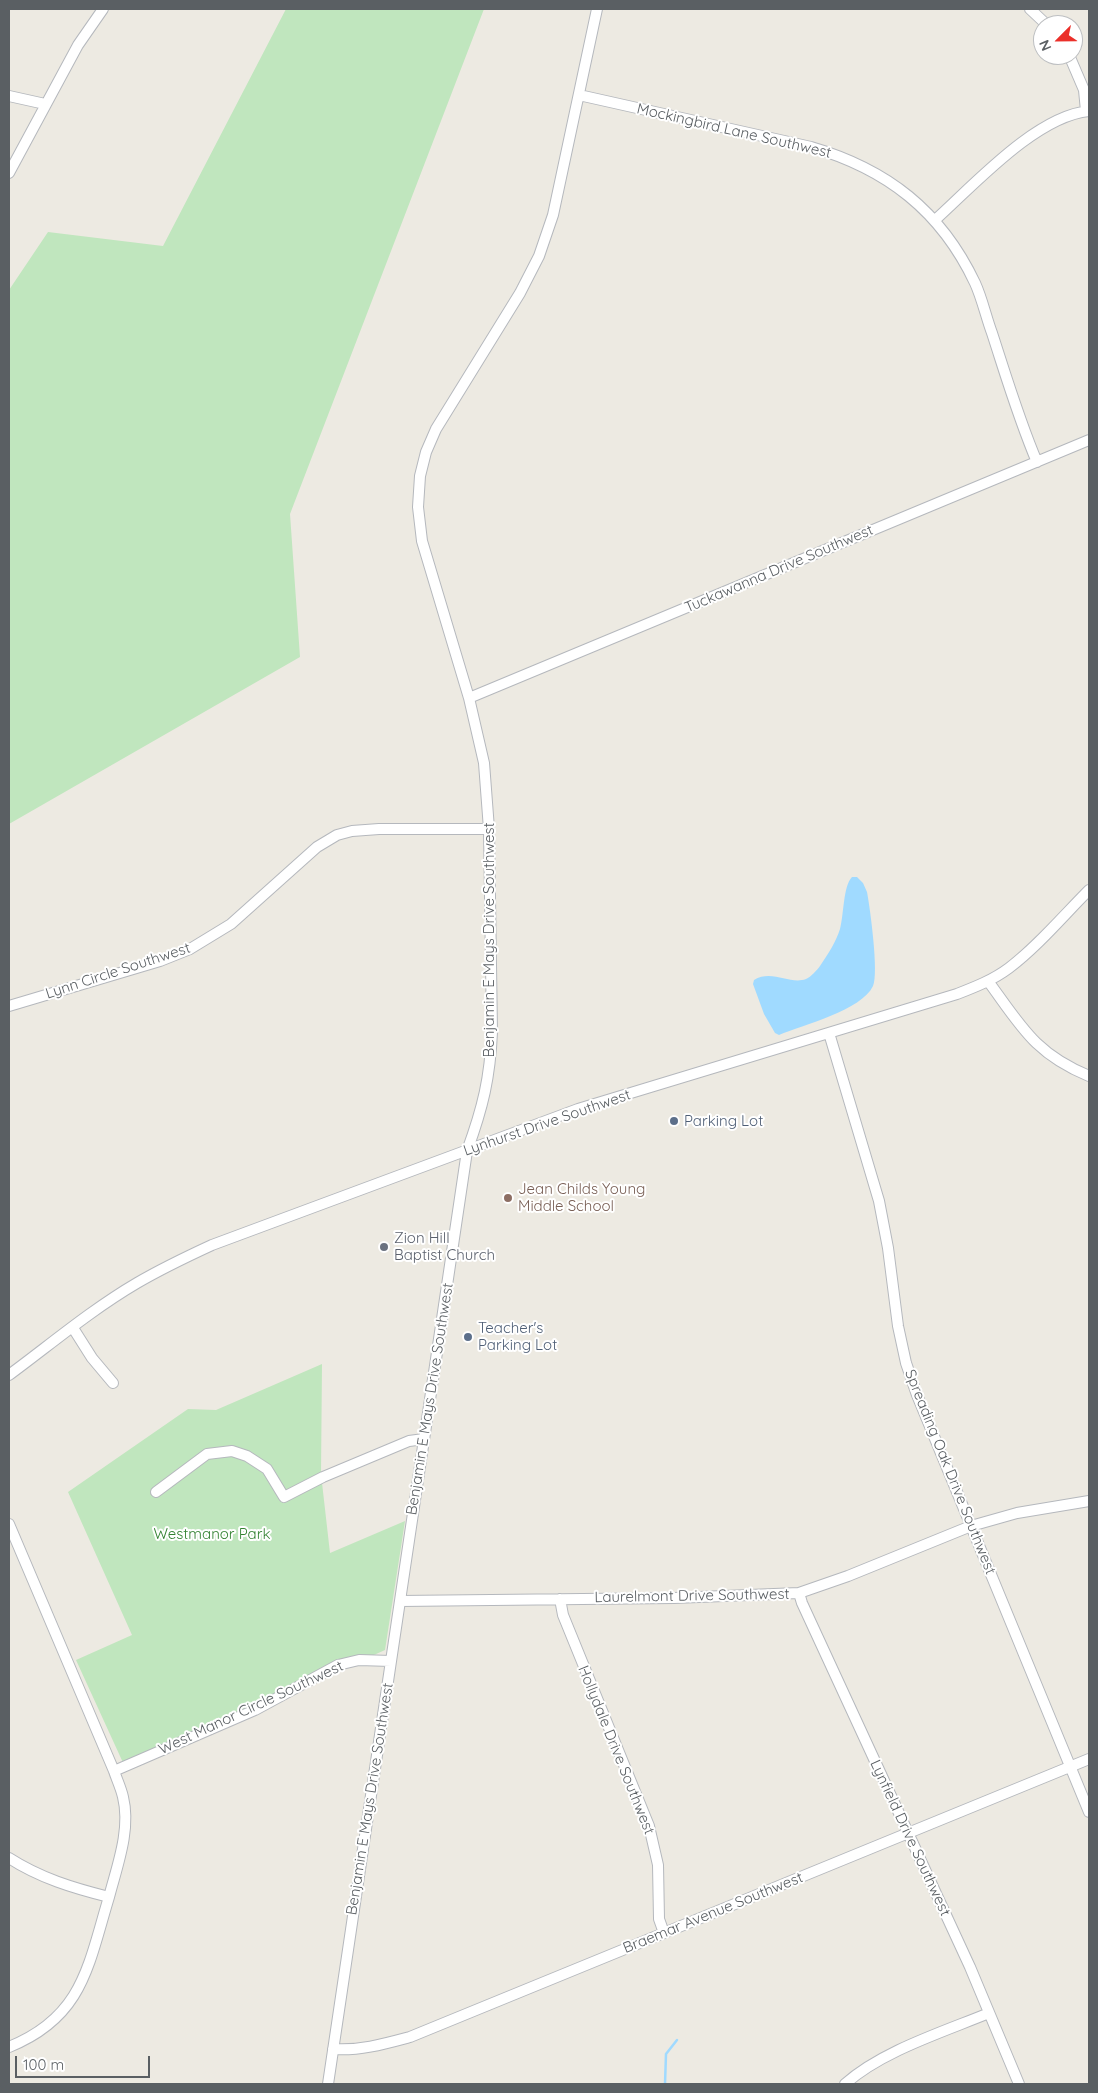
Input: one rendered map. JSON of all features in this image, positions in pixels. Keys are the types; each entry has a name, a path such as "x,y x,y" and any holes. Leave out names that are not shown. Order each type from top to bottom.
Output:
{"street":[{"path":"9,173 78,45 103,9"},
{"name":"Benjamin E Mays Drive Southwest","path":"328,2084 467,1151 485,1098 492,1032 489,829 484,763 469,698 422,541 418,507 420,476 426,452 436,429 520,293 539,256 553,215 597,9"},
{"path":"935,220 1025,139 1057,120 1088,111 1084,90 1073,65"},
{"name":"Mockingbird Lane Southwest","path":"579,95 811,147 838,155 864,166 889,180 911,197 935,220 957,249 976,284 1037,462"},
{"path":"9,96 45,104"},
{"name":"Tuckawanna Drive Southwest","path":"469,698 1089,440"},
{"name":"Lynn Circle Southwest","path":"9,1006 160,961 190,949 231,924 318,847 337,835 352,831 380,829 489,829"},
{"name":"Lynhurst Drive Southwest","path":"9,1375 135,1284 173,1263 212,1245 578,1109 958,994 988,981 1027,953 1089,890"},
{"path":"988,981 1026,1033 1041,1049 1065,1066 1089,1076"},
{"name":"Spreading Oak Drive Southwest","path":"829,1033 878,1201 888,1248 898,1326 906,1362 917,1394 1089,1812"},
{"path":"73,1328 92,1358 113,1383"},
{"path":"156,1492 207,1454 232,1451 247,1456 267,1469 284,1497 340,1470 409,1441 424,1438"},
{"name":"Laurelmont Drive Southwest","path":"400,1601 674,1598 799,1593 848,1576 971,1526 1017,1513 1089,1501"},
{"path":"9,1524 114,1771 124,1798 126,1823 124,1842 109,1898 84,1978 75,1996 61,2014 44,2029 23,2042 9,2047"},
{"name":"Lynfield Drive Southwest","path":"799,1593 989,2013 1019,2084"},
{"name":"Hollydale Drive Southwest","path":"560,1599 563,1615 649,1826 658,1865 659,1918 664,1933"},
{"name":"West Manor Circle Southwest","path":"114,1771 255,1710 338,1665 360,1660 391,1660"},
{"name":"Braemar Avenue Southwest","path":"333,2049 351,2050 410,2037 1089,1759"},
{"path":"9,1858 40,1876 109,1898"},
{"path":"845,2084 866,2068 888,2055 989,2013"}],"green space":[{"path":"286,9 484,9 290,514 300,657 9,824 9,290 48,232 163,246"},
{"name":"Westmanor Park","path":"322,1364 321,1474 330,1553 405,1521 385,1650 125,1767 76,1660 132,1635 68,1492 188,1409 216,1410"}],"water":[{"path":"852,877 857,877 863,883 867,892 875,955 875,979 873,986 867,995 845,1009 779,1035 775,1033 764,1014 753,984 754,980 761,977 774,976 800,980 808,978 816,971 838,934 847,887"}],"waterway":[{"path":"665,2084 666,2054 677,2040"}],"place":[{"name":"Parking Lot","path":"674,1121"},
{"name":"Jean Childs Young Middle School","path":"508,1198"},
{"name":"Zion Hill Baptist Church","path":"384,1247"},
{"name":"Teacher's Parking Lot","path":"468,1337"}]}
